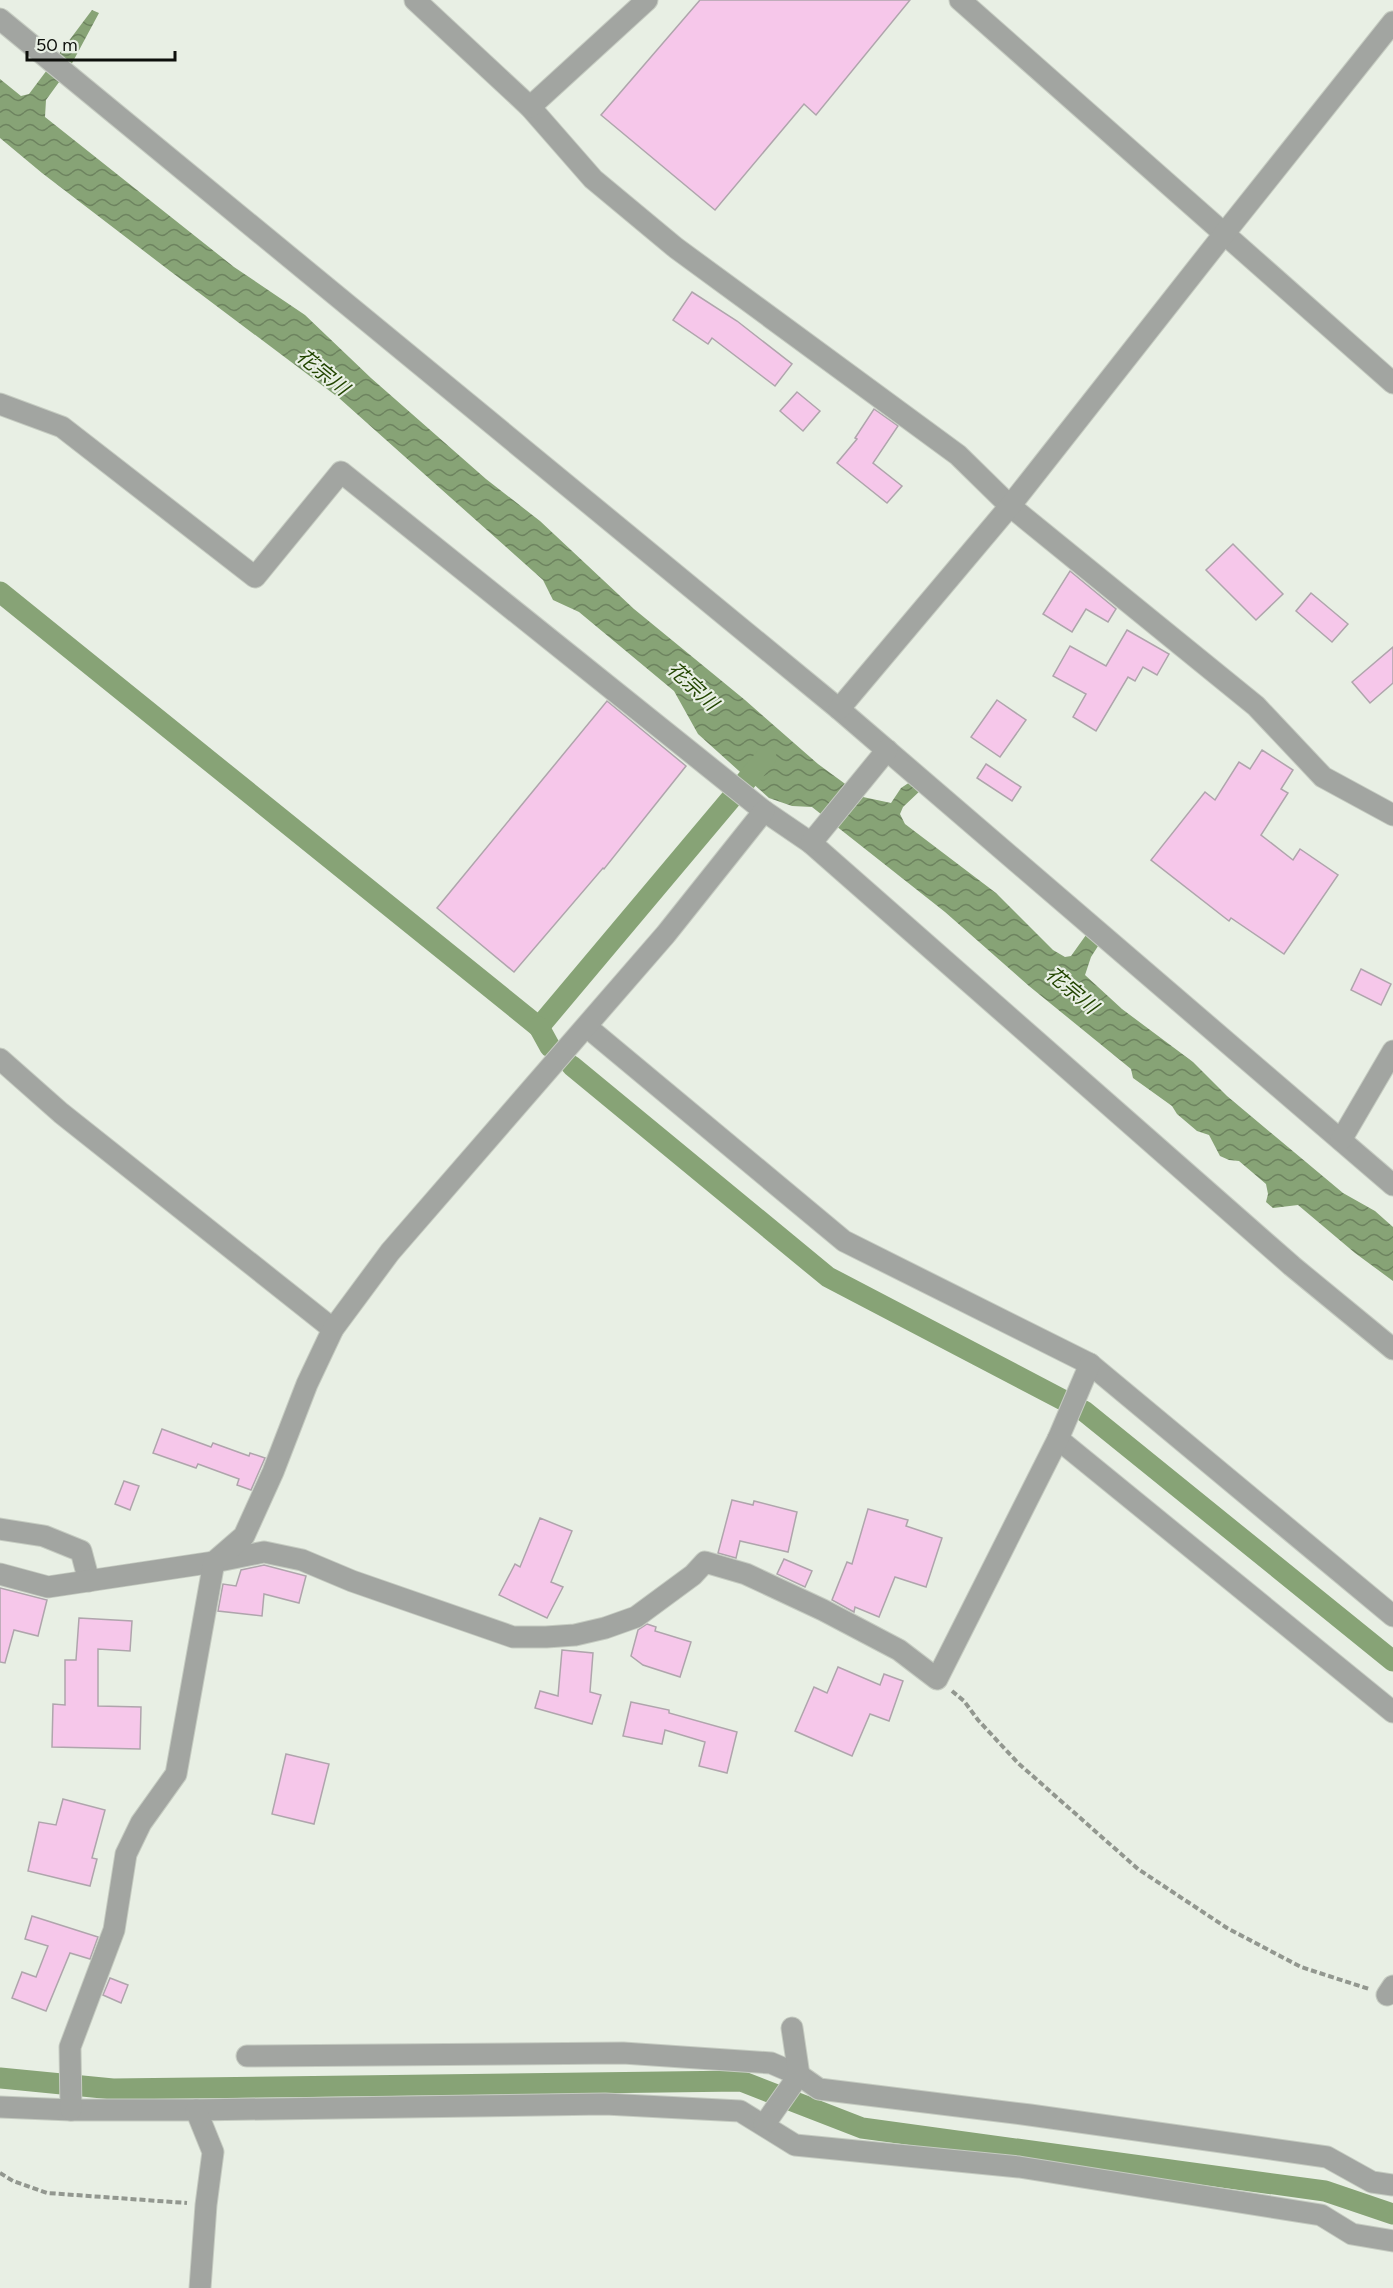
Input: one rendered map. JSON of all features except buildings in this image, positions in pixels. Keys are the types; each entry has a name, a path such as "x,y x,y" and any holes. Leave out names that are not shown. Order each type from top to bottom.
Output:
{"street":[{"path":"415,0 530,107 593,179 667,241 958,454 1256,706 1323,777 1393,815"},
{"path":"530,107 646,0"},
{"path":"960,0 1393,383"},
{"path":"0,19 839,709 882,757 1393,1185"},
{"path":"839,709 1038,472 1393,22"},
{"path":"0,404 62,428 255,577 341,472 764,811 816,837 1292,1266 1393,1349"},
{"path":"816,837 882,757"},
{"path":"71,2110 70,2047 114,1930 126,1854 141,1823 176,1774 214,1562 244,1536 273,1472 307,1384 333,1329 390,1252 666,934 764,811"},
{"path":"587,1027 843,1241 1090,1364 1393,1616"},
{"path":"1341,1140 1393,1051"},
{"path":"0,1059 70,1121 333,1329"},
{"path":"0,1574 48,1587 214,1562 264,1552 302,1560 352,1581 513,1637 546,1637 575,1635 636,1617 693,1575 705,1562 746,1574 823,1610 899,1650 937,1680 1058,1439 1090,1364"},
{"path":"1058,1439 1393,1713"},
{"path":"0,1529 44,1536 81,1551 89,1581"},
{"path":"764,2125 799,2075 792,2028"},
{"path":"247,2056 623,2053 771,2063 799,2075 819,2089 1042,2116 1327,2157 1372,2182 1393,2185"},
{"path":"0,2107 71,2110 196,2110 605,2104 740,2111 795,2145 1018,2167 1321,2215 1352,2234 1393,2241"},
{"path":"196,2110 213,2152 206,2205 200,2288"}],"path":[{"path":"937,1680 964,1701 978,1720 1018,1763 1138,1869 1227,1928 1301,1967 1390,1990"},
{"path":"0,2173 13,2181 47,2193 206,2205"}],"water":[{"name":"花宗川","path":"92,10 99,13 70,67 46,100 45,117 234,267 305,315 371,378 486,479 540,521 634,609 745,700 818,764 863,797 891,803 901,788 910,782 922,789 903,807 900,814 905,824 996,893 1053,950 1065,957 1071,956 1086,935 1100,943 1091,957 1085,975 1122,1009 1193,1062 1227,1096 1343,1193 1375,1211 1393,1227 1393,1281 1355,1253 1298,1205 1273,1208 1266,1202 1268,1194 1266,1184 1239,1161 1220,1156 1209,1135 1197,1131 1177,1114 1172,1106 1133,1078 1131,1069 1029,986 945,912 812,807 792,806 769,798 698,734 674,691 579,612 553,600 543,580 339,398 42,173 0,138 0,79 21,96 29,94"}],"waterway":[{"path":"0,592 539,1027 766,757"},
{"path":"539,1027 550,1047"},
{"path":"572,1066 828,1277 1063,1400"},
{"path":"1084,1411 1393,1661"},
{"path":"0,2078 113,2089 741,2081 862,2128 1325,2191 1393,2214"}]}
